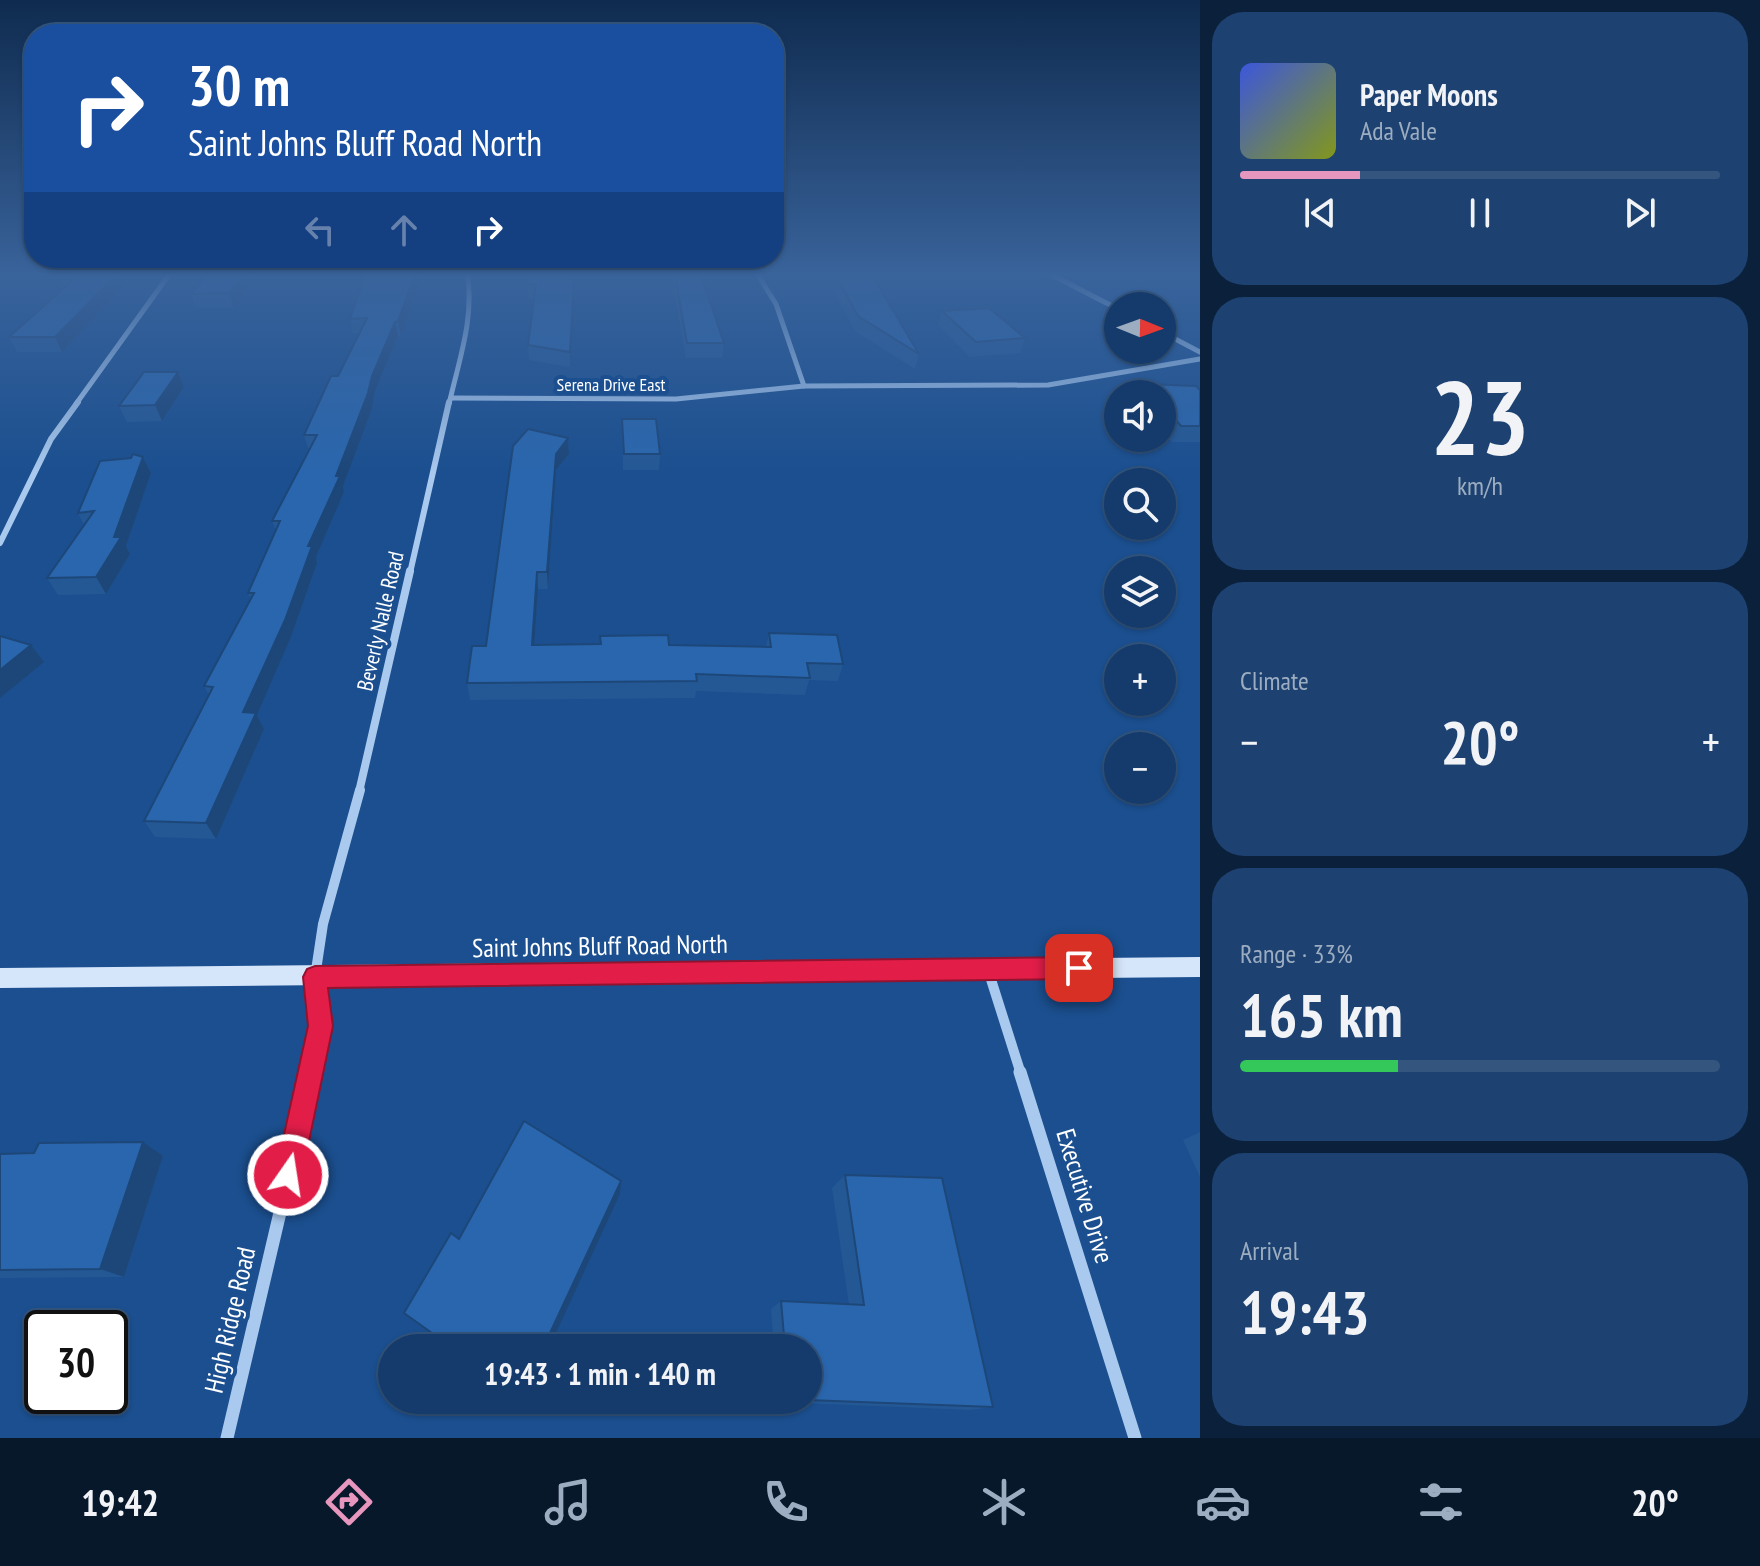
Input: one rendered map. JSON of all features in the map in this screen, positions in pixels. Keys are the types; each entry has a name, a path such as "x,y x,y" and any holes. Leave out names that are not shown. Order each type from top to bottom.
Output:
{"main road":[{"name":"Saint Johns Bluff Road North","path":"0,978 1200,967"}],"street":[{"path":"0,543 51,439 123,339"},
{"name":"Beverly Nalle Road","path":"315,977 323,924 350,831 464,339"},
{"path":"788,339 804,386"},
{"path":"1176,339 1200,352"},
{"name":"Serena Drive East","path":"451,398 676,399 804,386 907,388 1048,385 1200,359"},
{"name":"Executive Drive","path":"988,969 1135,1438"},
{"name":"High Ridge Road","path":"227,1438 316,1058 321,1026 315,977"}],"building":[{"path":"356,339 388,339 336,476 340,476 308,546 312,546 285,620 243,712 256,713 206,823 144,821 213,687 204,686 254,593 248,593 280,521 272,521 317,435 304,435 331,376 338,376"},
{"path":"529,339 571,339 570,352 528,345"},
{"path":"686,339 723,339 724,343 687,343"},
{"path":"895,339 910,339 919,354"},
{"path":"973,339 1011,339 976,342"},
{"path":"144,372 178,372 155,405 119,406"},
{"path":"1176,385 1196,386 1200,390 1200,426 1181,426 1176,420"},
{"path":"622,419 656,419 660,454 624,454"},
{"path":"528,429 568,438 556,454 547,572 537,572 532,645 601,644 600,636 668,635 669,645 771,647 769,633 837,635 843,664 807,663 810,678 696,674 697,681 467,683 472,646 486,646 513,446"},
{"path":"133,454 143,457 114,537 121,537 96,577 47,578 94,511 78,513 100,461 131,458"},
{"path":"0,636 31,645 0,670"},
{"path":"524,1121 621,1181 550,1334 433,1334 404,1313 451,1233 459,1239"},
{"path":"143,1142 100,1269 0,1270 0,1154 34,1153 39,1143"},
{"path":"845,1175 942,1178 993,1407 822,1401 822,1334 784,1334 781,1301 864,1305"}],"route":[{"path":"288,1175 321,1026 315,977 1079,968"}]}
